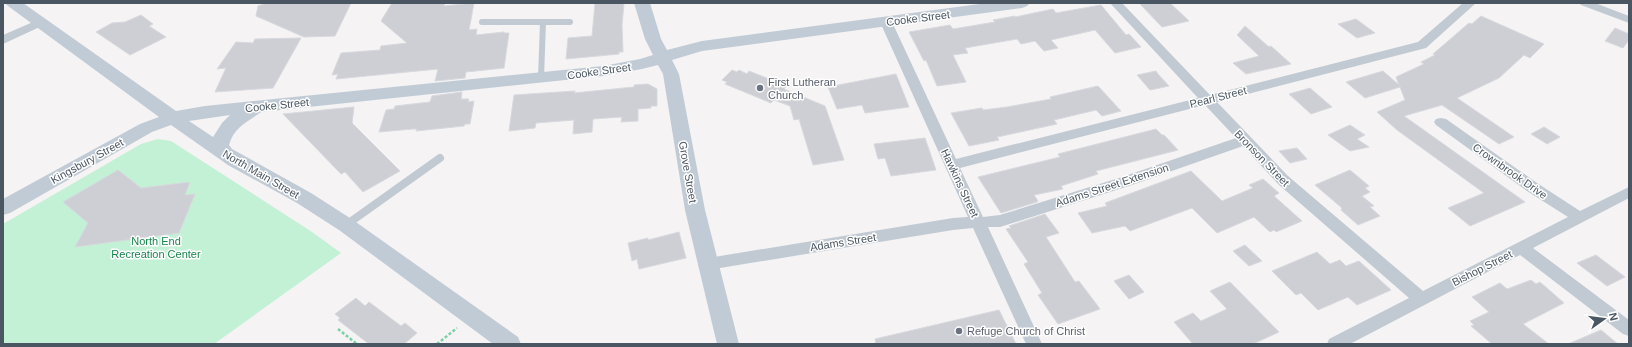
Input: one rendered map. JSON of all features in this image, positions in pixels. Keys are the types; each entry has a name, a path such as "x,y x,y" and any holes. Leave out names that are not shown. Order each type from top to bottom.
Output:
{"main road":[{"name":"North Main Street","path":"13,3 172,118 225,153 304,198 346,225 510,344"},
{"name":"Grove Street","path":"642,3 653,39 669,70 673,85 694,210 728,344"},
{"name":"Cooke Street","path":"172,118 205,112 541,78 636,66 691,48 708,45 1022,3"},
{"path":"225,153 221,148 221,140 233,123 249,111 269,106"},
{"name":"Kingsbury Street","path":"3,208 135,134 154,124 172,118"}],"street":[{"name":"Bronson Street","path":"1116,3 1244,140 1291,187 1421,299"},
{"name":"Pearl Street","path":"952,165 1422,45 1470,3"},
{"path":"1585,3 1629,20"},
{"name":"Hawkins Street","path":"886,22 1034,344"},
{"path":"3,40 40,23"},
{"name":"Crownbrook Drive","path":"1441,122 1532,187 1580,218"},
{"name":"Adams Street Extension","path":"978,222 1006,219 1127,181 1244,140"},
{"name":"Bishop Street","path":"1336,344 1629,192"},
{"name":"Adams Street","path":"708,264 953,224 978,222"},
{"path":"1522,248 1629,329"}],"lane":[{"path":"482,22 570,22"},
{"path":"541,78 543,22"},
{"path":"346,225 440,158"}],"path":[{"path":"437,344 471,316"},
{"path":"338,329 357,344"}],"green space":[{"name":"North End Recreation Center","path":"158,139 171,141 312,232 341,253 214,344 3,344 3,224 141,144"}],"building":[{"path":"267,3 351,3 335,36 304,37 256,16 258,6"},
{"path":"392,3 445,3 444,6 474,3 469,30 477,29 476,35 504,32 509,33 504,68 466,72 465,78 435,81 438,69 336,79 338,74 332,75 341,53 380,50 381,46 407,43 381,21"},
{"path":"595,3 624,3 622,25 623,52 619,52 619,54 566,59 568,38 592,36"},
{"path":"1139,3 1170,3 1189,21 1162,27"},
{"path":"1101,5 1126,35 1129,34 1141,47 1115,53 1095,30 1051,40 1058,48 1044,51 1035,41 1021,44 1017,39 965,48 968,53 953,55 966,82 937,86 926,60 924,61 909,32 950,25 953,29 995,22 993,20 1053,9 1056,13"},
{"path":"141,15 153,24 149,26 166,37 130,55 96,32 112,23 125,22"},
{"path":"1481,16 1544,44 1530,58 1524,55 1499,78 1457,98 1514,137 1499,144 1442,105 1404,116 1525,202 1470,226 1448,208 1484,193 1397,130 1377,112 1405,100 1400,87 1365,98 1346,82 1383,71 1399,85 1396,77 1424,64 1421,62 1435,55 1433,54 1469,23 1472,24"},
{"path":"1356,19 1375,33 1357,38 1338,24"},
{"path":"1245,26 1291,64 1246,74 1233,63 1259,56 1237,35"},
{"path":"1615,28 1629,34 1629,40 1623,48 1605,41"},
{"path":"301,38 273,88 215,92 226,68 217,69 236,42 253,43 255,39"},
{"path":"732,70 737,72 739,70 747,74 749,71 787,86 784,89 825,106 844,160 813,165 799,119 794,120 790,106 774,100 771,103 725,84 727,82 722,80"},
{"path":"1156,71 1169,86 1150,90 1137,75"},
{"path":"896,74 909,107 865,113 862,105 837,109 828,87"},
{"path":"648,84 657,89 657,106 638,109 638,121 621,122 622,117 593,119 592,132 573,134 574,120 536,123 535,128 509,131 514,95 575,91 574,93 634,87 634,85"},
{"path":"1098,86 1121,111 1102,116 1096,110 1054,120 1057,124 997,137 999,140 969,146 951,113 982,108 983,110 1007,107 1051,99 1050,97"},
{"path":"1310,88 1332,107 1311,114 1289,94"},
{"path":"462,92 461,99 469,99 468,102 474,101 470,124 465,124 464,126 416,131 417,129 379,132 386,110 394,109 395,106 430,102 432,96"},
{"path":"354,107 352,123 400,171 363,192 345,172 341,174 283,114"},
{"path":"1350,125 1365,135 1357,139 1369,147 1350,151 1328,135"},
{"path":"1544,127 1560,137 1547,144 1531,134"},
{"path":"1156,129 1178,150 1096,171 1098,174 1061,186 1063,189 1034,195 1038,201 1037,202 1001,213 978,177 1060,157 1058,154"},
{"path":"925,138 936,170 891,176 885,158 878,159 874,144"},
{"path":"1297,148 1307,159 1290,163 1279,151"},
{"path":"118,170 141,188 190,182 185,195 195,194 179,233 75,247 88,223 63,202"},
{"path":"1350,170 1369,186 1365,188 1370,192 1362,196 1374,206 1370,207 1380,216 1358,225 1341,210 1342,208 1315,185"},
{"path":"1191,171 1222,201 1253,188 1249,185 1263,179 1279,193 1274,196 1302,221 1276,232 1274,230 1270,232 1254,217 1217,233 1192,208 1130,231 1125,226 1092,233 1078,213 1107,206 1105,203"},
{"path":"1045,214 1059,233 1046,237 1075,282 1079,281 1100,309 1058,324 1038,295 1042,293 1024,264 1028,262 1006,229 1011,228 1009,226"},
{"path":"679,232 686,258 639,269 637,259 632,261 628,243 648,238 648,240"},
{"path":"1245,245 1262,261 1249,266 1233,251"},
{"path":"1317,252 1330,264 1340,260 1346,266 1359,261 1391,290 1357,305 1348,297 1318,310 1301,293 1296,295 1272,271"},
{"path":"1596,255 1625,277 1607,286 1577,263"},
{"path":"1129,275 1144,292 1129,299 1114,281"},
{"path":"1531,280 1536,284 1540,282 1564,303 1523,324 1549,344 1492,344 1471,326 1474,325 1470,321 1489,312 1472,297 1500,283 1507,289"},
{"path":"1230,282 1279,332 1253,344 1193,344 1174,322 1193,313 1201,321 1227,309 1210,291"},
{"path":"356,298 365,306 369,302 401,326 405,323 417,333 404,344 369,344 338,320 340,318 335,314"},
{"name":"Refuge Church of Christ","path":"999,310 1016,344 876,344 875,339"},
{"path":"1601,330 1618,344 1568,344"}],"place":[{"name":"First Lutheran Church","path":"760,88"},
{"name":"Refuge Church of Christ","path":"959,331"}]}
